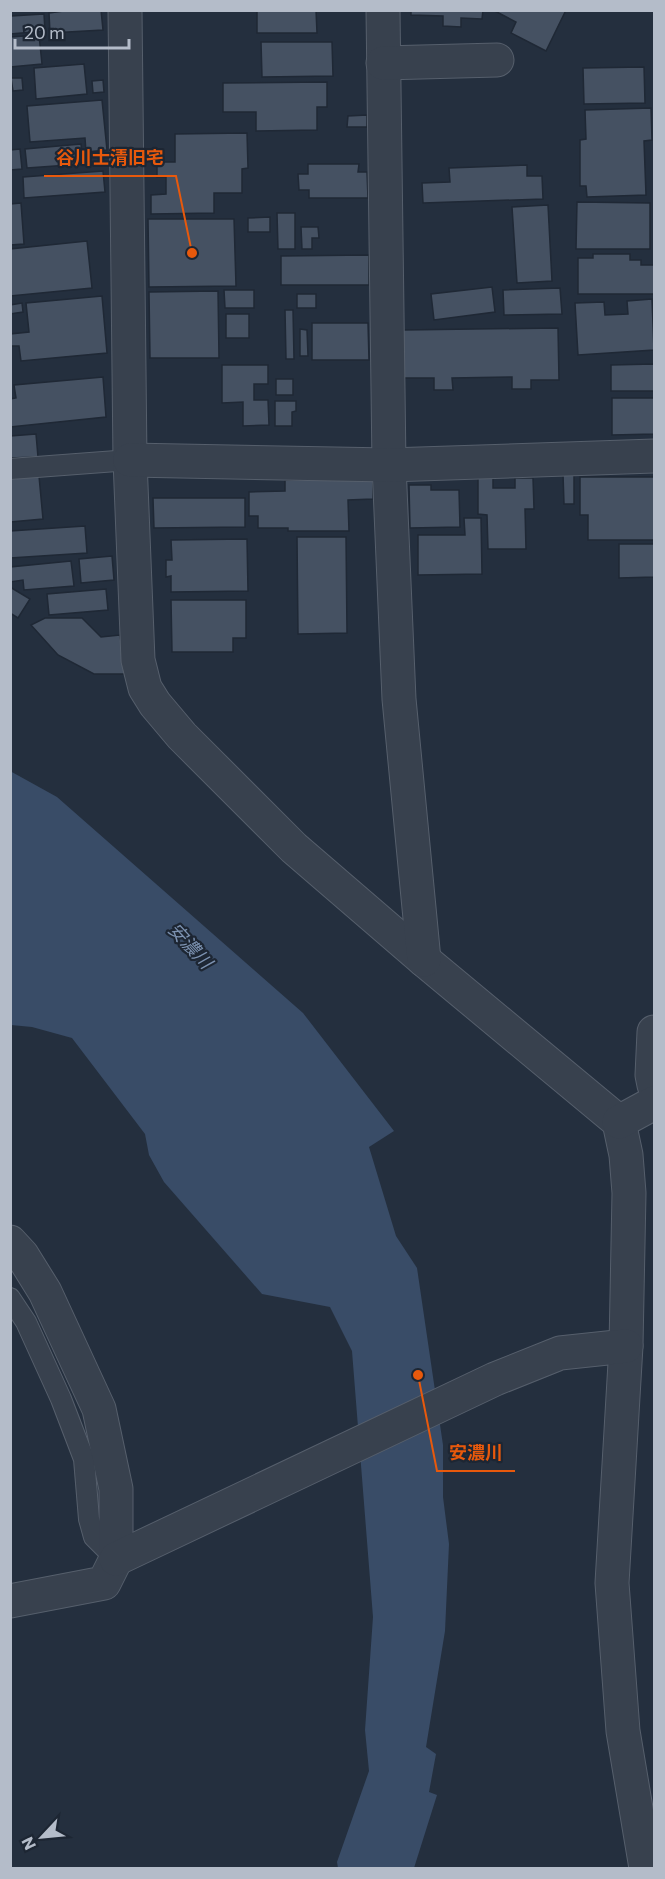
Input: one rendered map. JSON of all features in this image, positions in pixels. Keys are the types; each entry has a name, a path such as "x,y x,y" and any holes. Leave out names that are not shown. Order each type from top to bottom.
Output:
{"street":[{"path":"125,10 130,460 138,660 145,688 155,704 182,736 294,848 424,960 619,1122 626,1155 629,1194 626,1346 612,1583 623,1731 646,1869"},
{"path":"382,10 389,465 399,699 424,960"},
{"path":"383,63 497,60"},
{"path":"130,460 389,465 654,456"},
{"path":"654,1032 652,1075 654,1085"},
{"path":"619,1122 654,1103"},
{"path":"10,1242 22,1255 45,1292 99,1409 116,1489 116,1559 104,1583 10,1601"},
{"path":"116,1559 495,1379 560,1353 626,1346"}],"lane":[{"path":"10,469 130,460"},
{"path":"10,1298 30,1331 61,1399 84,1460 89,1520 94,1537 116,1559"}],"water":[{"path":"10,771 57,797 303,1013 394,1131 369,1147 396,1236 417,1268 443,1445 443,1497 449,1544 445,1631 426,1747 436,1754 429,1792 437,1795 414,1868 338,1868 337,1862 369,1771 365,1730 373,1617 352,1351 330,1307 262,1294 164,1182 149,1155 145,1134 72,1038 32,1027 11,1025"}],"building":[{"path":"101,10 103,30 50,33 49,13"},
{"path":"257,10 316,10 317,33 257,33"},
{"path":"411,10 483,10 482,19 461,18 461,27 443,26 443,16 411,15"},
{"path":"493,10 566,10 546,51 511,33 516,22"},
{"path":"44,14 45,31 10,34 11,16"},
{"path":"39,35 42,64 10,67 10,37"},
{"path":"261,42 332,42 333,76 262,77"},
{"path":"84,64 87,94 36,99 34,68"},
{"path":"644,67 645,103 584,104 583,68"},
{"path":"11,78 22,78 23,90 13,91"},
{"path":"103,80 104,92 93,93 92,81"},
{"path":"327,82 327,107 317,107 317,130 256,131 256,112 223,112 223,83"},
{"path":"102,100 107,150 86,152 85,138 30,142 27,106"},
{"path":"651,108 652,140 644,141 646,195 587,197 586,186 580,186 580,140 586,139 585,110"},
{"path":"367,115 367,127 347,127 348,116"},
{"path":"247,133 248,168 242,169 242,193 214,193 214,213 151,214 151,195 166,194 166,177 157,177 157,162 175,162 175,134"},
{"path":"81,144 83,164 27,168 25,149"},
{"path":"20,149 22,169 10,170 10,150"},
{"path":"308,164 359,164 358,172 367,172 368,198 309,198 309,190 299,190 298,174 308,174"},
{"path":"527,165 527,176 542,176 543,199 423,203 422,183 450,182 449,168"},
{"path":"103,171 105,192 24,198 23,177"},
{"path":"577,202 650,203 650,249 576,249"},
{"path":"21,203 24,244 10,245 10,204"},
{"path":"548,205 552,281 517,283 512,207"},
{"path":"277,213 295,213 295,249 278,249"},
{"path":"270,217 270,232 248,232 248,218"},
{"path":"148,219 234,219 236,286 149,287"},
{"path":"301,227 318,227 319,238 312,238 312,249 302,249"},
{"path":"87,241 92,288 10,296 10,249"},
{"path":"593,254 630,254 630,260 641,260 641,265 654,265 654,294 578,294 578,258 593,258"},
{"path":"369,255 369,285 281,285 281,256"},
{"path":"492,287 495,312 434,320 431,294"},
{"path":"560,288 562,314 504,315 503,290"},
{"path":"224,290 254,290 254,308 225,308"},
{"path":"218,291 219,358 150,358 149,292"},
{"path":"297,294 316,294 316,308 297,308"},
{"path":"102,296 107,353 21,361 19,346 10,346 10,334 29,332 26,303"},
{"path":"652,299 654,350 578,355 575,303 604,302 605,315 628,314 627,301"},
{"path":"22,303 23,312 10,314 10,305"},
{"path":"285,310 293,310 294,359 286,359"},
{"path":"226,314 249,314 249,338 226,338"},
{"path":"312,323 368,323 369,360 312,360"},
{"path":"558,328 559,380 531,380 531,389 512,389 512,377 452,378 453,390 434,390 434,378 404,378 403,330"},
{"path":"300,329 307,330 308,356 300,356"},
{"path":"654,364 654,391 611,391 611,365"},
{"path":"222,365 268,365 268,384 254,384 254,400 268,400 269,425 243,426 243,402 222,403"},
{"path":"103,377 106,417 10,427 10,399 16,398 14,385"},
{"path":"276,379 293,379 293,395 276,395"},
{"path":"612,398 654,398 654,434 612,435"},
{"path":"275,401 296,401 296,411 292,412 292,426 275,426"},
{"path":"36,434 38,457 10,458 10,436"},
{"path":"563,474 574,475 574,504 564,504"},
{"path":"39,476 43,519 10,522 10,479"},
{"path":"580,477 654,477 654,540 588,540 588,515 580,515"},
{"path":"478,478 493,478 493,488 515,488 515,478 533,478 534,509 525,509 526,549 488,549 487,515 478,514"},
{"path":"373,479 373,499 348,500 349,531 288,531 288,528 258,528 258,516 249,516 249,492 285,491 285,480"},
{"path":"409,485 431,485 431,490 459,490 460,527 410,528"},
{"path":"153,498 245,498 245,527 154,528"},
{"path":"464,518 481,518 482,574 418,575 418,535 465,535"},
{"path":"85,526 87,553 10,558 10,531"},
{"path":"297,537 346,537 347,633 298,634"},
{"path":"247,539 248,591 171,592 171,576 166,577 166,560 172,560 171,540"},
{"path":"619,544 654,544 654,577 619,578"},
{"path":"112,556 114,580 81,583 79,559"},
{"path":"71,561 74,586 24,590 23,580 10,582 10,567"},
{"path":"10,587 30,599 18,618 10,613"},
{"path":"106,589 108,610 49,615 47,594"},
{"path":"171,600 246,600 246,638 233,638 233,652 172,652"},
{"path":"45,618 82,618 101,637 120,635 125,674 94,674 58,655 31,625"}],"place":[{"name":"谷川士清旧宅","path":"192,253"},
{"name":"安濃川","path":"418,1375"}]}
